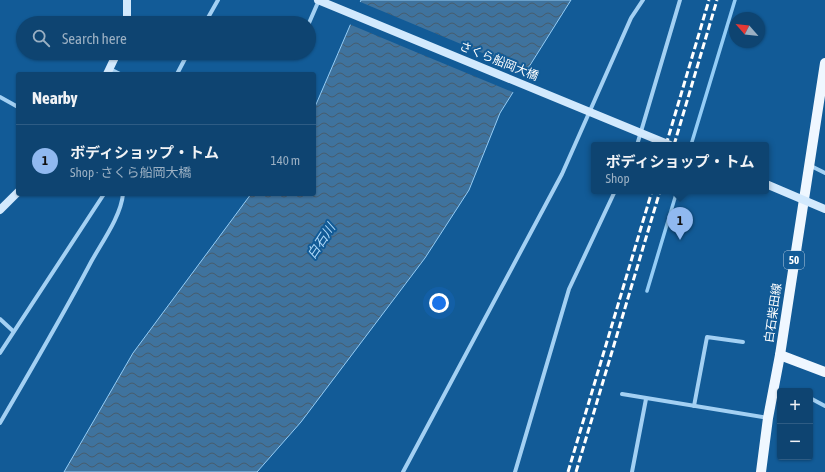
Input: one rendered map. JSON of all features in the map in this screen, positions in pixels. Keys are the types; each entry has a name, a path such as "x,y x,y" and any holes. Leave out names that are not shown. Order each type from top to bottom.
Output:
{"main road":[{"path":"127,0 127,16"},
{"name":"さくら船岡大橋","path":"319,0 663,142"},
{"path":"108,71 114,60"},
{"name":"白石柴田線","path":"760,472 768,418 780,355 808,165 825,63"},
{"path":"769,185 825,208"},
{"path":"0,210 16,194"},
{"path":"780,355 825,372"}],"street":[{"path":"209,16 218,0"},
{"path":"312,16 319,0"},
{"path":"403,472 562,174 631,18 643,0"},
{"path":"638,142 680,0"},
{"path":"178,72 184,60"},
{"path":"0,97 16,106"},
{"path":"808,165 825,173"},
{"path":"516,472 569,289 614,194"},
{"path":"0,353 103,196"},
{"path":"0,424 49,341 108,232 123,202 124,196"},
{"path":"0,319 13,331"},
{"path":"694,406 707,337 743,342"},
{"path":"622,394 768,418"},
{"path":"632,472 646,399"},
{"path":"813,400 825,406"}],"water":[{"name":"白石川","path":"361,0 571,0 500,113 469,190 425,258 301,422 257,472 64,472 133,353 250,196 316,196 316,104"}],"pier":[{"path":"358,1 528,72 515,93 411,50 349,24"}],"waterway":[{"path":"692,142 735,0"},
{"path":"647,291 676,194"}],"railway":[{"path":"667,142 709,0"},
{"path":"675,142 717,0"},
{"path":"568,472 651,194"},
{"path":"576,472 659,194"}],"place":[{"name":"ボディショップ・トム","path":"680,240"}]}
